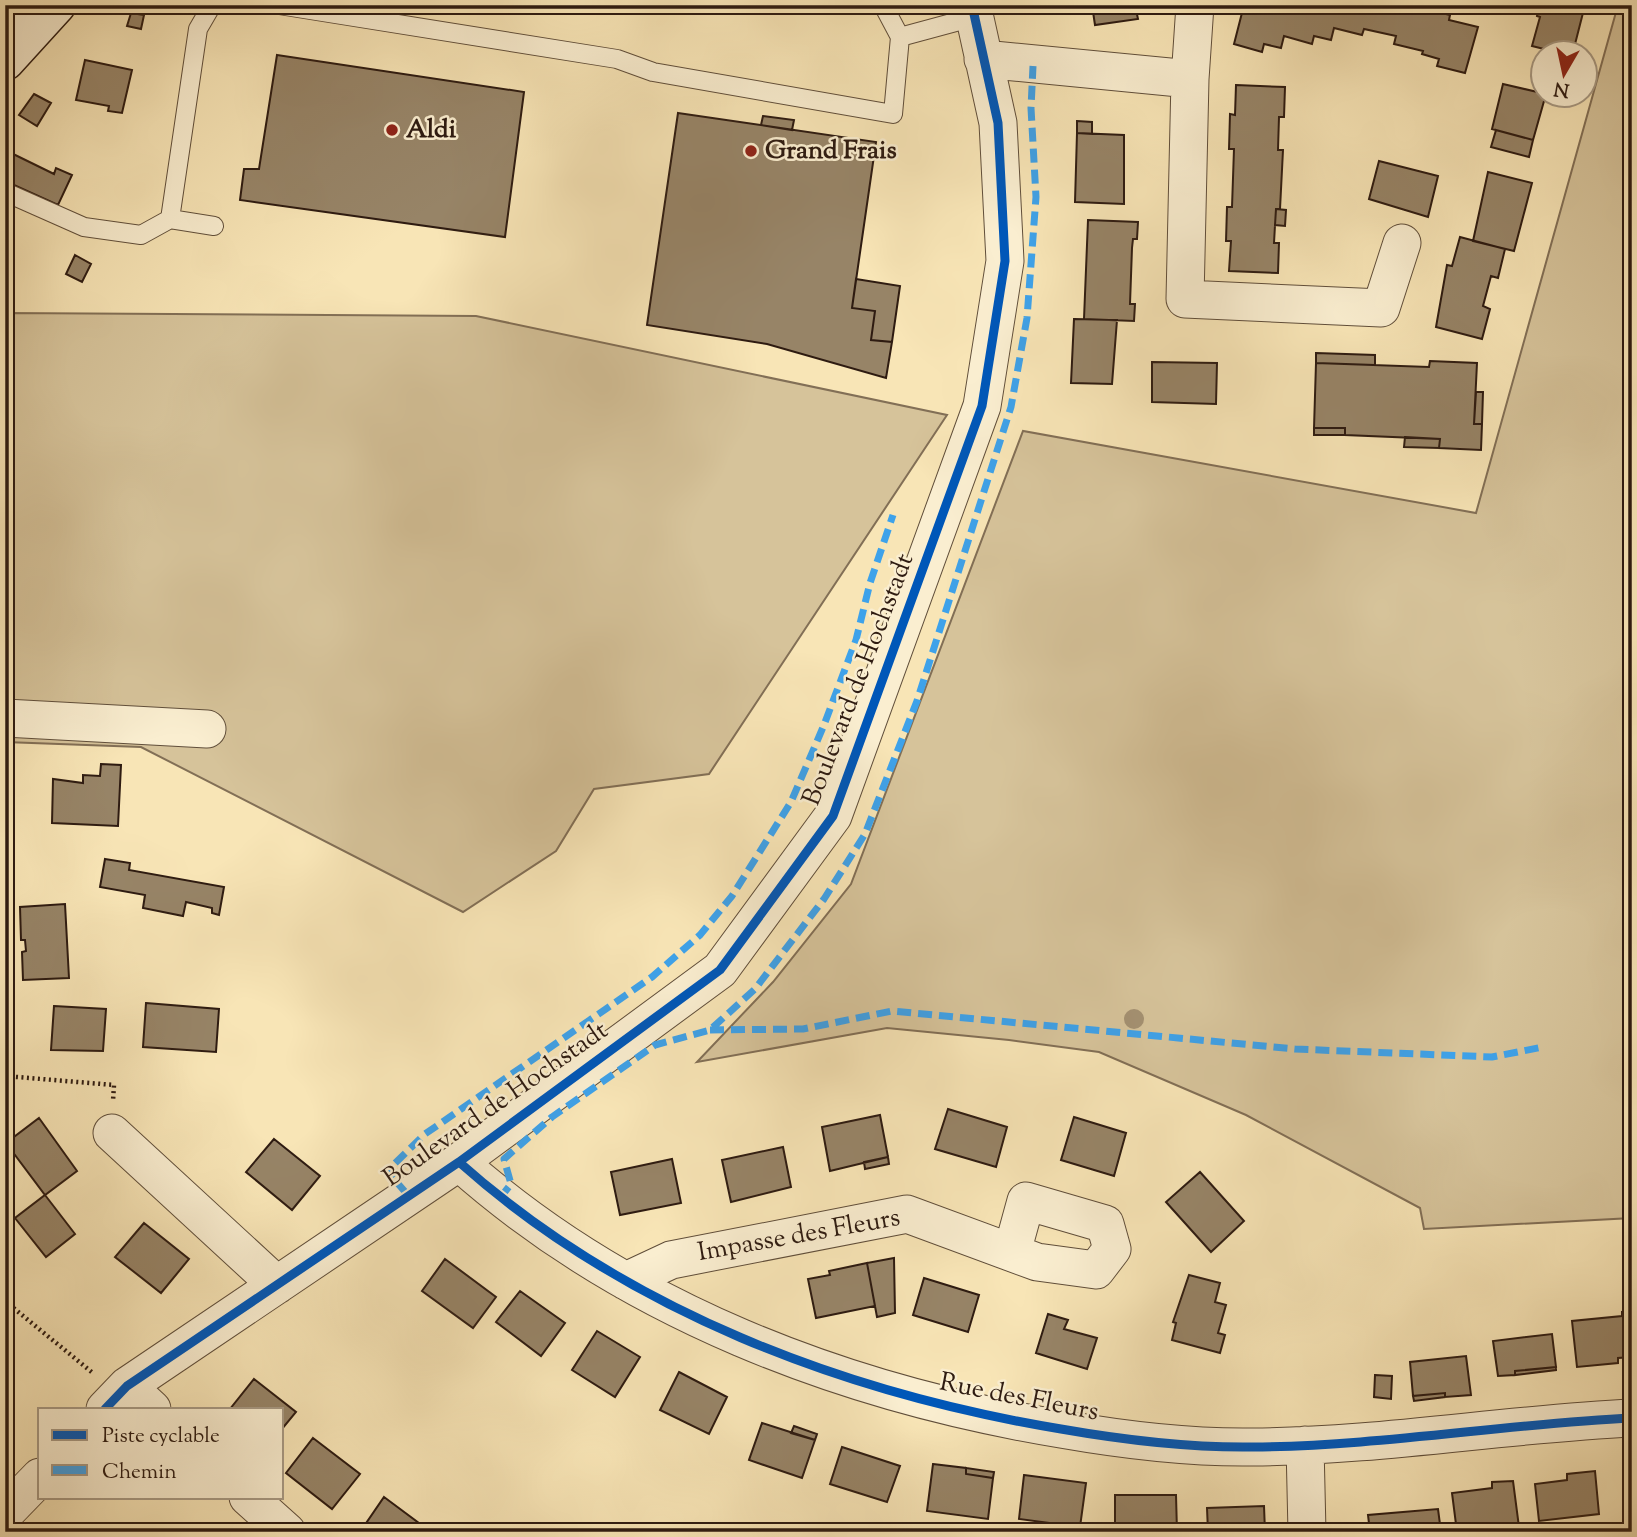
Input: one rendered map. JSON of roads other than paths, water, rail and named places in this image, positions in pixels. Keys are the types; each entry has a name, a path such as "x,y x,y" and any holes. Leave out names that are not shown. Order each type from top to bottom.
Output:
{"main road":[{"path":"5,11 10,5"},
{"path":"5,61 56,5"}],"street":[{"path":"1195,5 1190,79 1185,299 1381,308 1402,243"},
{"name":"Boulevard de Hochstadt","path":"126,1400 277,1285 459,1162 720,970 833,816 982,406 1005,261 998,122 973,11"},
{"path":"983,59 1190,79"},
{"path":"5,718 207,729"},
{"path":"112,1133 277,1285"},
{"name":"Rue des Fleurs","path":"459,1162 500,1198 626,1281 702,1320 788,1356 882,1390 988,1416 1144,1443 1251,1447 1373,1443 1632,1418"},
{"name":"Impasse des Fleurs","path":"626,1281 671,1260 907,1214 1012,1252"},
{"path":"1305,1445 1307,1532"},
{"path":"5,1513 38,1479"},
{"path":"249,1498 287,1532"}],"lane":[{"path":"170,219 198,29 212,5"},
{"path":"279,5 617,59 653,72 893,114 900,37 883,5"},
{"path":"900,37 973,11"},
{"path":"5,192 85,227 141,234 170,219 214,226"}],"place":[{"name":"Aldi","path":"392,130"},
{"name":"Grand Frais","path":"751,151"}]}
